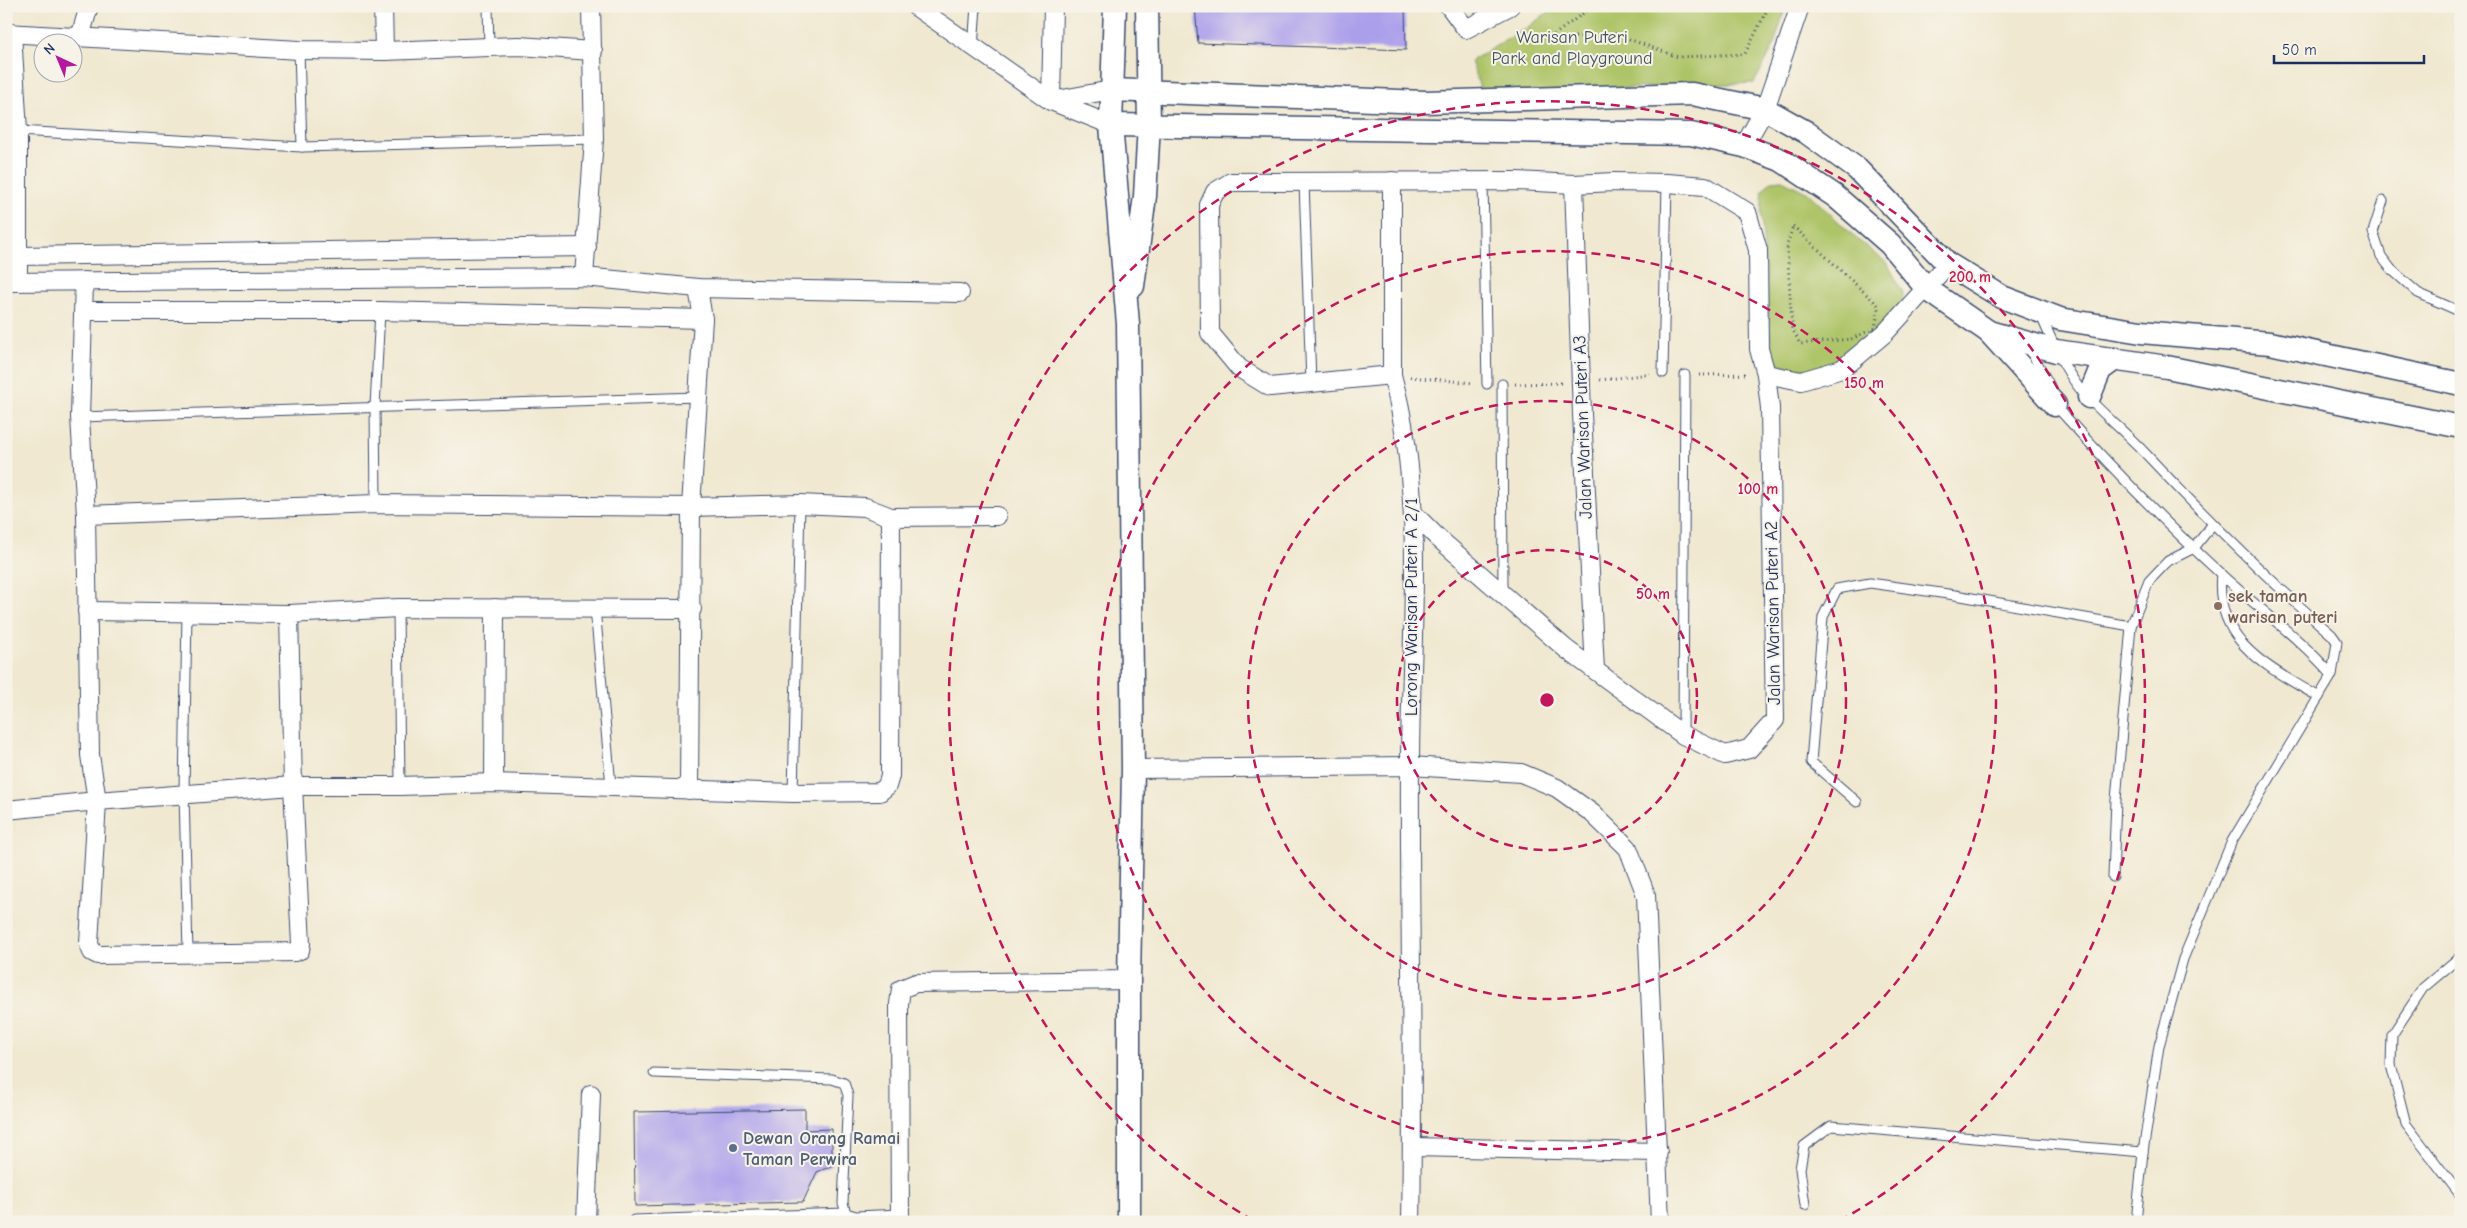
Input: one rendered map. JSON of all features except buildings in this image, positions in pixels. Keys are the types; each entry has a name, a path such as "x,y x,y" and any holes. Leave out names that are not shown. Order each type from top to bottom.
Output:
{"street":[{"path":"81,32 89,6"},
{"path":"384,6 384,51"},
{"path":"584,277 594,139 591,6"},
{"path":"915,6 973,49 1051,101 1111,125 1149,124 1691,134 1744,146 1781,160 1836,196 1890,244 1927,289 1990,332 2055,405"},
{"path":"1051,101 1053,6"},
{"path":"1115,6 1111,125 1128,324 1133,769 1129,980 1129,1222"},
{"path":"1128,324 1145,196 1149,124 1147,6"},
{"path":"1449,6 1466,29 1510,6"},
{"path":"1744,146 1765,109 1800,6"},
{"path":"32,34 9,33 18,131 18,256 12,282 584,277 698,288 960,293"},
{"path":"82,37 299,50 384,51 520,46 592,51"},
{"path":"1051,101 1111,90 1425,102 1692,94 1765,109 1806,132 1857,169 1948,264 2002,297 2039,311 2060,318 2141,332 2270,343 2461,384"},
{"name":"Jalan Warisan Puteri A2","path":"1392,375 1270,387 1238,368 1210,333 1209,205 1215,192 1231,182 1483,182 1517,180 1574,184 1614,182 1667,183 1705,186 1747,212 1758,250 1759,349 1766,374 1770,408 1775,720 1749,748 1725,755 1683,735"},
{"name":"Lorong Warisan Puteri A 2/1","path":"1392,181 1392,375 1400,405 1414,514 1410,766 1411,1222"},
{"name":"Jalan Warisan Puteri A3","path":"1574,184 1581,382 1595,670"},
{"path":"18,256 587,247"},
{"path":"1766,374 1801,381 1842,369 1886,333 1948,264"},
{"path":"84,281 85,311 80,417 86,515 90,755 97,801 89,944 92,952 98,955 295,952 300,950 293,786 289,614"},
{"path":"689,790 692,609 691,507 703,319 698,288"},
{"path":"85,311 380,311 703,319"},
{"path":"1990,332 2056,351 2115,358 2330,398 2461,427"},
{"path":"2089,397 2100,370 2115,358"},
{"path":"86,515 376,504 691,507 800,504 865,507 891,517 997,516"},
{"path":"1414,514 1566,649 1683,735"},
{"path":"6,810 184,793 293,786 400,786 494,783 793,793 880,792 886,786 890,776 891,517"},
{"path":"87,611 289,614 398,608 692,609"},
{"path":"494,783 495,608"},
{"path":"1133,769 1410,766 1521,773 1557,788 1592,813 1628,848 1646,895 1660,1222"},
{"path":"900,1218 898,1004 901,989 916,983 1129,980"},
{"path":"586,1222 591,1094"},
{"path":"1412,1147 1658,1152"}],"lane":[{"path":"488,6 489,47"},
{"path":"973,49 976,6"},
{"path":"299,50 302,148"},
{"path":"18,131 302,148 594,139"},
{"path":"1304,182 1311,383"},
{"path":"1483,182 1487,384"},
{"path":"1663,373 1667,183"},
{"path":"2383,202 2373,232 2382,256 2391,269 2418,294 2461,312"},
{"path":"376,504 375,407 380,311"},
{"path":"2039,311 2056,351 2080,388 2136,443 2212,525 2288,597 2332,635 2337,642 2332,675 2232,840 2183,960 2159,1046 2143,1152 2136,1222"},
{"path":"2026,342 2052,390 2055,405 2194,548 2221,574 2300,642 2332,675"},
{"path":"1683,735 1685,375"},
{"path":"1502,384 1503,595"},
{"path":"80,417 698,397"},
{"path":"793,793 800,504"},
{"path":"2113,876 2116,800 2131,626 2149,581 2168,561 2194,548 2212,525"},
{"path":"2221,574 2219,593 2228,626 2250,653 2319,696"},
{"path":"1857,802 1811,762 1823,617 1837,589 1870,583 1955,595 2131,626"},
{"path":"398,608 400,786"},
{"path":"595,608 612,786"},
{"path":"187,612 184,793 188,954"},
{"path":"2461,956 2423,988 2392,1035 2391,1065 2406,1124 2461,1196"},
{"path":"654,1073 832,1080 844,1083 848,1095 843,1203 846,1213"},
{"path":"1805,1204 1800,1168 1804,1146 1831,1126 2143,1152"},
{"path":"634,1220 846,1213 856,1216 900,1218"}],"path":[{"path":"1593,6 1550,39 1615,34 1678,57 1745,54 1769,6"},
{"path":"1793,226 1879,306 1874,328 1851,339 1800,344 1792,328 1787,245 1793,226"},
{"path":"1581,382 1663,373"},
{"path":"1685,375 1766,374"}],"green space":[{"name":"Warisan Puteri Park and Playground","path":"1557,6 1786,6 1773,47 1754,83 1482,94 1471,61 1528,27"},
{"path":"1782,180 1808,193 1859,241 1887,263 1903,293 1901,314 1847,361 1804,372 1772,361 1761,212 1763,190 1771,181"}],"place":[{"name":"sek taman warisan puteri","path":"2218,606"},
{"name":"Dewan Orang Ramai Taman Perwira","path":"733,1148"}]}
